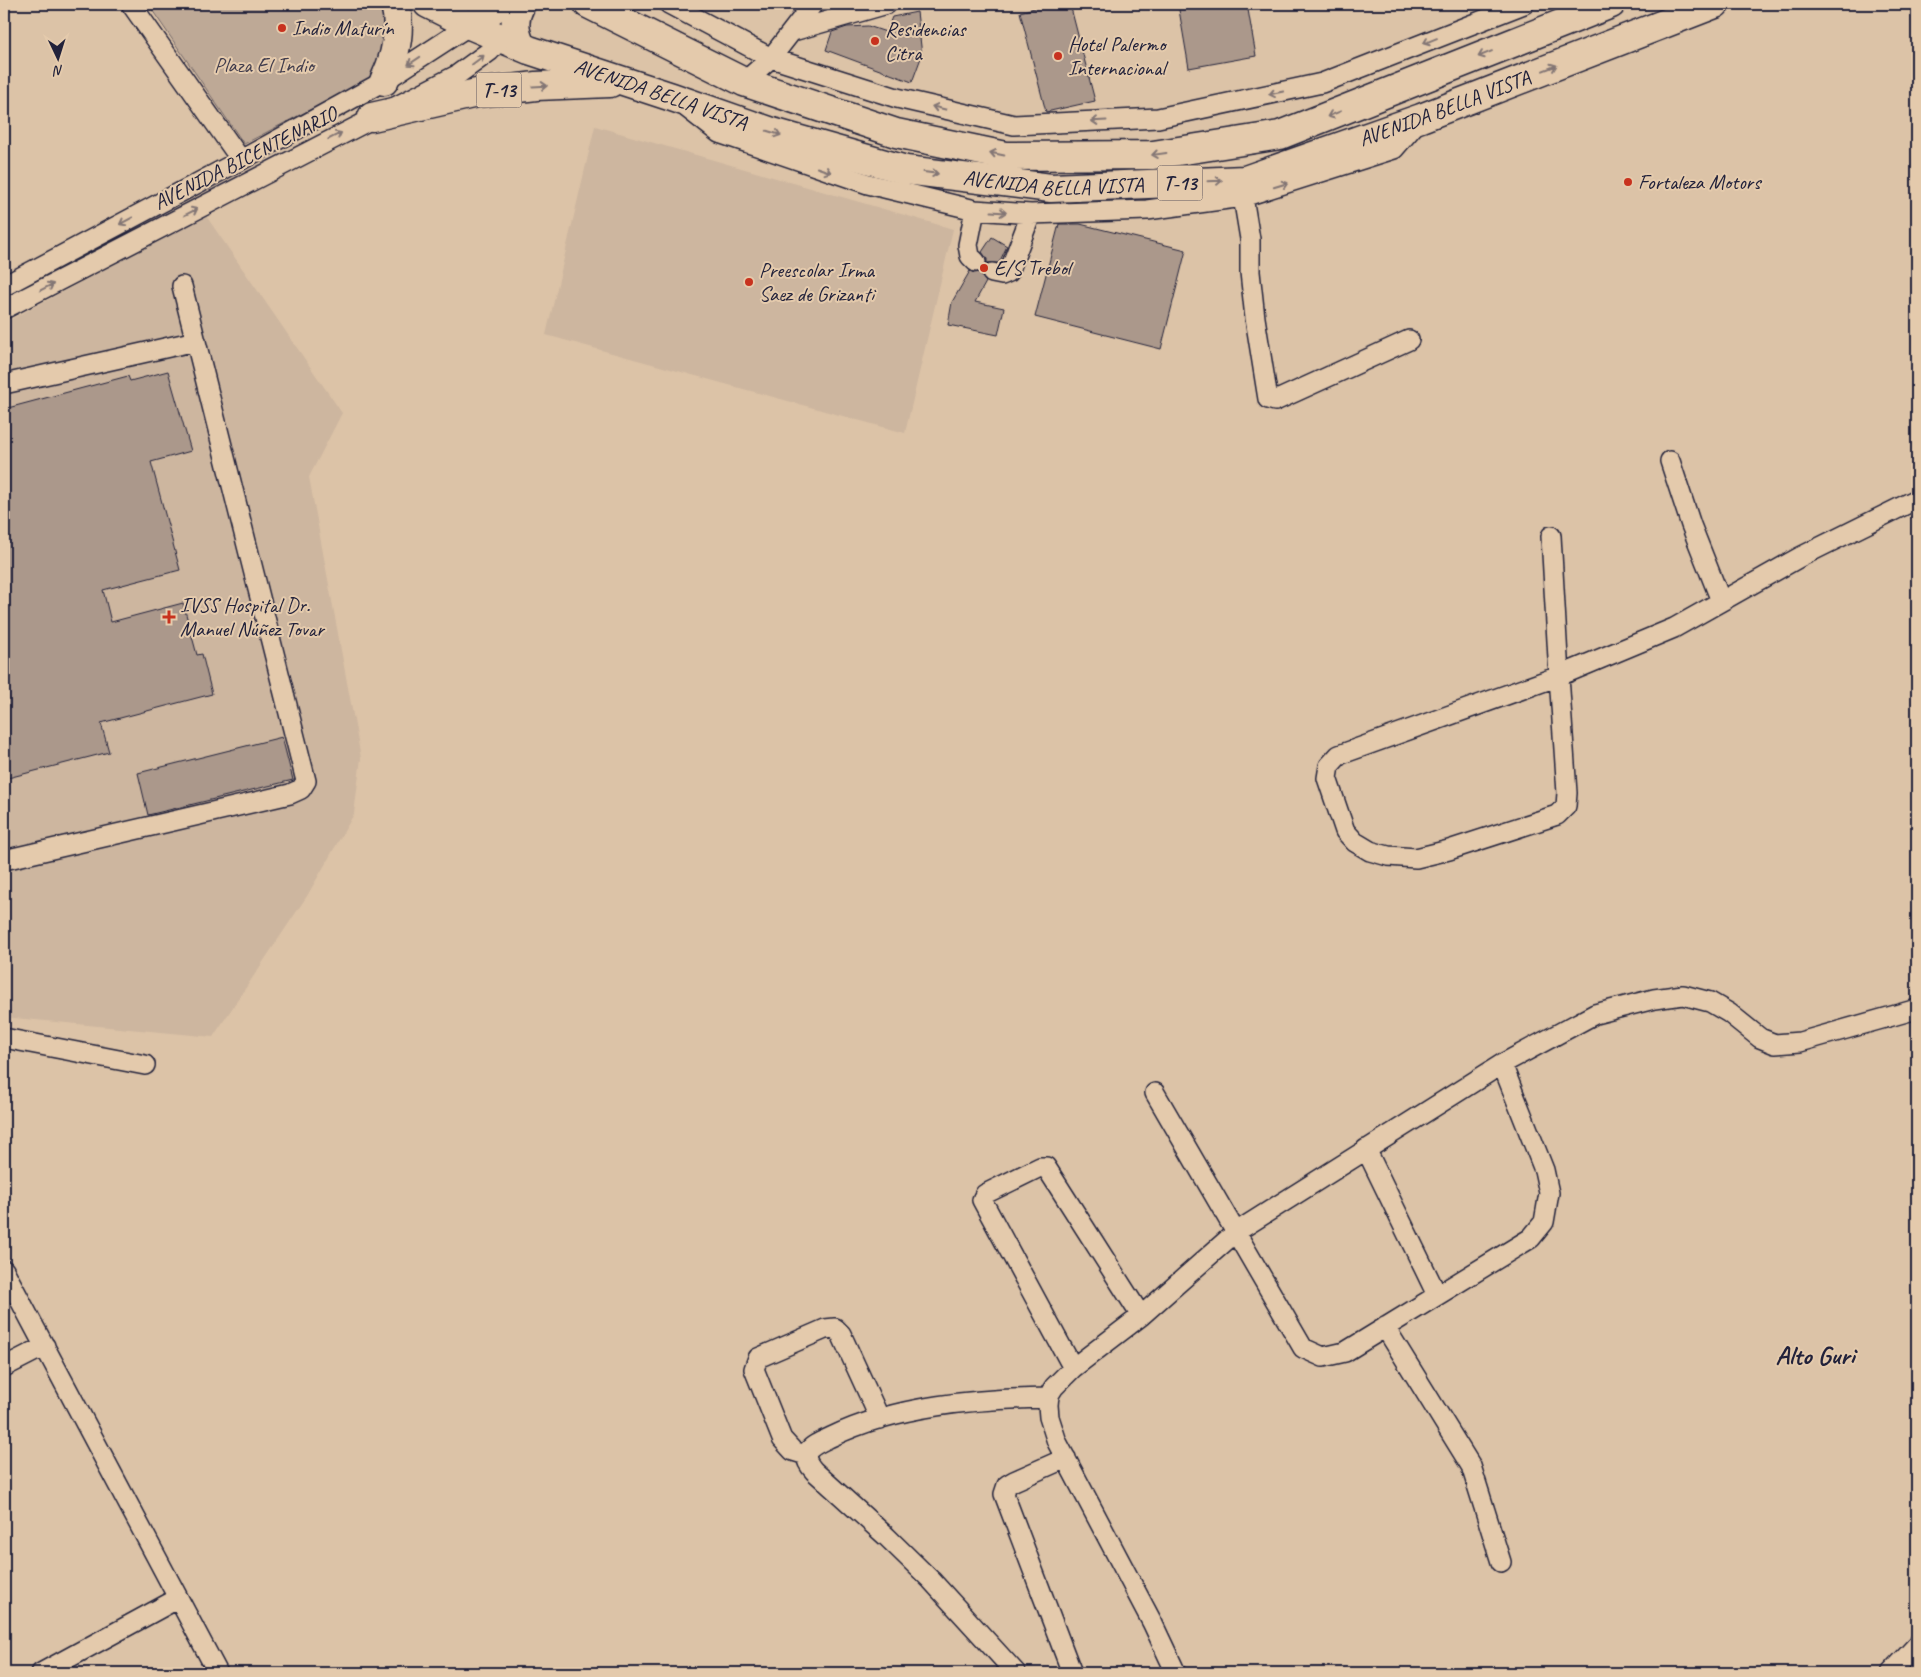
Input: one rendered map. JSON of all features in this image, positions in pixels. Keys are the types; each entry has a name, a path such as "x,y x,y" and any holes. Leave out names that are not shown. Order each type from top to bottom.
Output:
{"highway":[{"path":"384,81 390,68 398,38 399,19 395,4"},
{"path":"470,25 501,4 503,20 511,42 517,37 515,18 521,4"},
{"name":"AVENIDA BELLA VISTA","path":"588,4 744,82 896,133 1006,156 1153,155 1280,135 1612,4"},
{"name":"AVENIDA BELLA VISTA","path":"511,42 772,132 906,170 1051,188 1245,180 1421,118 1714,4"},
{"name":"T-13","path":"439,5 470,25 511,42"},
{"name":"T-13","path":"372,117 477,93 536,86 628,83"}],"street":[{"path":"131,4 241,160"},
{"path":"669,4 772,58 897,98 1014,125 1158,118 1322,83 1524,4"},
{"path":"744,82 772,58 813,4"},
{"path":"793,31 887,4"},
{"name":"AVENIDA BICENTENARIO","path":"4,286 241,160 384,81 470,25"},
{"name":"AVENIDA BICENTENARIO","path":"4,309 372,117 457,75 490,51 511,42"},
{"name":"T-13","path":"672,96 719,133 868,184 975,210 1031,214 1147,210 1243,197 1394,149 1421,118"},
{"path":"1243,197 1250,239 1250,272 1255,318 1268,399 1275,401 1409,340"},
{"path":"975,210 968,245 970,256 976,262"},
{"path":"992,273 1002,275 1008,272 1031,214"},
{"path":"4,860 290,794 301,789 306,781 182,286"},
{"path":"4,384 196,341"},
{"path":"1670,461 1691,525 1721,601"},
{"path":"1551,536 1560,676 1567,793 1566,806 1557,815 1449,850 1416,858 1388,856 1370,851 1356,842 1345,831 1327,778 1329,766 1339,755 1560,676 1674,628 1800,557 1917,499"},
{"path":"1176,1673 1152,1622 1057,1442 1049,1418 1049,1398 1054,1387 1073,1368 1140,1316 1236,1232 1502,1064 1595,1014 1654,999 1683,995 1710,1002 1729,1013 1760,1038 1775,1044 1800,1042 1917,1009"},
{"path":"4,1038 145,1065"},
{"path":"1155,1093 1303,1348 1323,1357 1345,1352 1531,1238 1544,1222 1549,1193 1544,1170 1502,1064"},
{"path":"1366,1150 1437,1295"},
{"path":"1073,1368 982,1200 985,1194 1040,1167 1046,1167 1140,1316"},
{"path":"4,1270 218,1673"},
{"path":"1385,1327 1471,1466 1502,1562"},
{"path":"806,1455 793,1451 782,1439 754,1370 754,1364 758,1358 825,1329 834,1328 841,1334 880,1419"},
{"path":"4,1367 45,1346"},
{"path":"1016,1673 931,1580 888,1537 814,1471 807,1462 806,1455 810,1447 844,1431 910,1411 975,1401 1049,1398"},
{"path":"1066,1458 1014,1480 1007,1485 1004,1494 1072,1673"},
{"path":"41,1673 178,1599"},
{"path":"1891,1673 1917,1645"}],"shaded area":[{"name":"Preescolar Irma Saez de Grizanti","path":"595,126 953,229 905,433 546,335"},
{"name":"IVSS Hospital Dr. Manuel Núñez Tovar","path":"206,216 342,413 309,477 361,758 354,814 307,896 213,1037 4,1017 4,323"}],"green space":[{"name":"Plaza El Indio","path":"148,4 395,4 390,68 244,144"}],"building":[{"name":"Hotel Palermo Internacional","path":"1049,4 1070,4 1095,101 1046,112 1020,12"},
{"path":"1178,4 1247,4 1256,56 1189,68"},
{"name":"Residencias Citra","path":"917,12 922,55 912,82 826,50 832,32 847,27 868,26 886,32 892,17"},
{"path":"1059,224 1080,224 1186,250 1161,349 1035,317"},
{"path":"992,237 1007,246 999,263 987,263 987,259 982,252"},
{"path":"970,271 974,273 981,272 986,282 975,302 1004,308 998,335 948,325 952,302"},
{"path":"168,371 191,451 151,462 180,570 103,590 111,622 183,603 197,655 202,654 212,694 101,723 109,752 4,779 4,409 128,376 130,381"},
{"path":"282,737 293,780 148,815 138,773"}],"place":[{"name":"Indio Maturín","path":"282,28"},
{"name":"Residencias Citra","path":"875,41"},
{"name":"Hotel Palermo Internacional","path":"1058,56"},
{"name":"Fortaleza Motors","path":"1628,182"},
{"name":"E/S Trebol","path":"984,268"},
{"name":"Preescolar Irma Saez de Grizanti","path":"749,282"},
{"name":"IVSS Hospital Dr. Manuel Núñez Tovar","path":"169,617"}],"district":[{"name":"Alto Guri","path":"1815,1355"}]}
